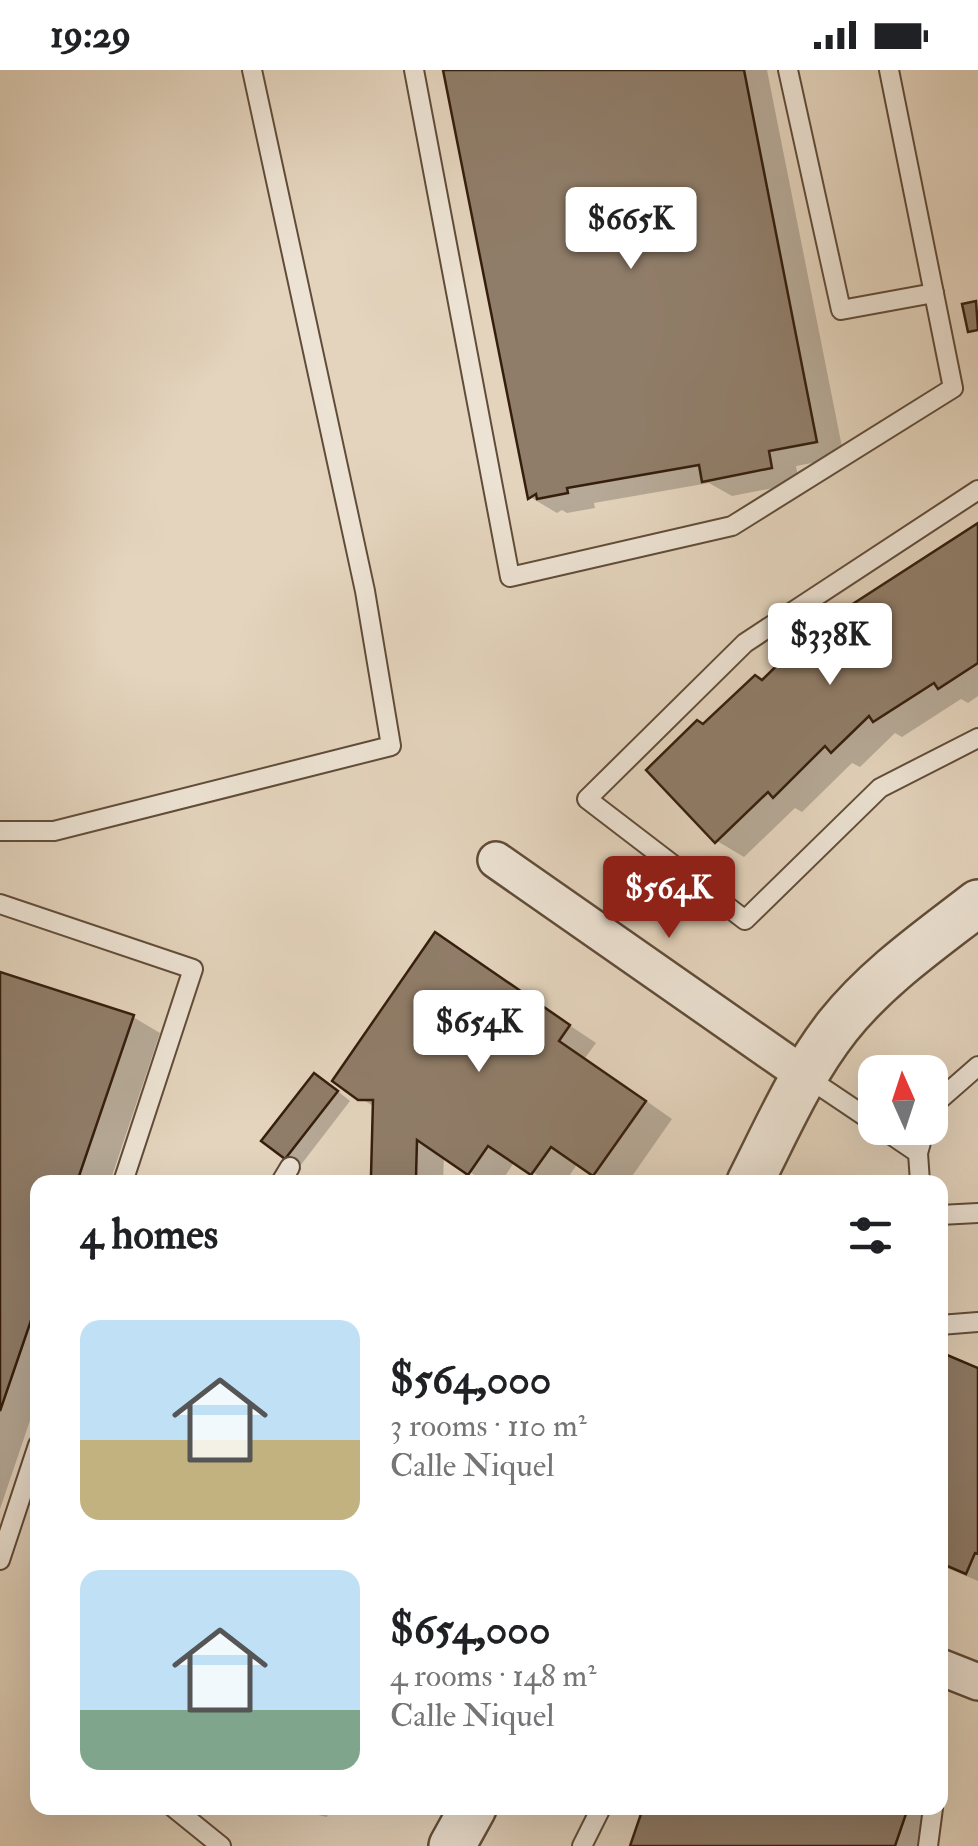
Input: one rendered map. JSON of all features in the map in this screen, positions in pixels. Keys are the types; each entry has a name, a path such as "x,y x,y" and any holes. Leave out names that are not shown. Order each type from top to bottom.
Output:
{"street":[{"path":"496,860 804,1075"},
{"path":"754,1175 804,1075 839,1025 897,966 978,902"},
{"path":"948,1670 978,1682"},
{"path":"452,1846 470,1815"}],"lane":[{"path":"0,831 54,830 390,746 365,592 252,70"},
{"path":"414,70 510,577 732,526 953,388 889,70"},
{"path":"788,70 841,310 934,293"},
{"path":"978,490 745,643 587,799 745,920 880,788 978,738"},
{"path":"0,904 193,969 125,1175"},
{"path":"948,1092 978,1066"},
{"path":"804,1075 858,1112"},
{"path":"907,1145 918,1152"},
{"path":"920,1145 920,1175"},
{"path":"948,1215 978,1213"},
{"path":"948,1324 978,1322"},
{"path":"0,1560 30,1469"},
{"path":"183,1815 221,1846"},
{"path":"582,1846 598,1815"},
{"path":"928,1846 932,1815"}],"building":[{"path":"443,70 744,70 817,442 769,451 772,468 702,482 699,465 567,488 568,493 537,499 536,494 528,499"},
{"path":"976,301 978,330 968,332 962,304"},
{"path":"978,523 978,663 938,689 934,683 873,722 869,716 831,753 825,746 773,798 768,792 715,843 646,770 697,720 703,724 755,675 762,680 814,629"},
{"path":"435,932 570,1025 559,1041 646,1101 594,1175 551,1147 531,1175 488,1146 468,1175 417,1140 416,1175 371,1175 373,1100 358,1100 332,1081"},
{"path":"0,972 134,1015 79,1175 30,1175 30,1323 0,1411"},
{"path":"314,1073 338,1091 285,1159 261,1141"},
{"path":"948,1355 978,1368 978,1554 975,1553 966,1574 948,1566"},
{"path":"641,1815 906,1815 895,1846 630,1846"}]}
